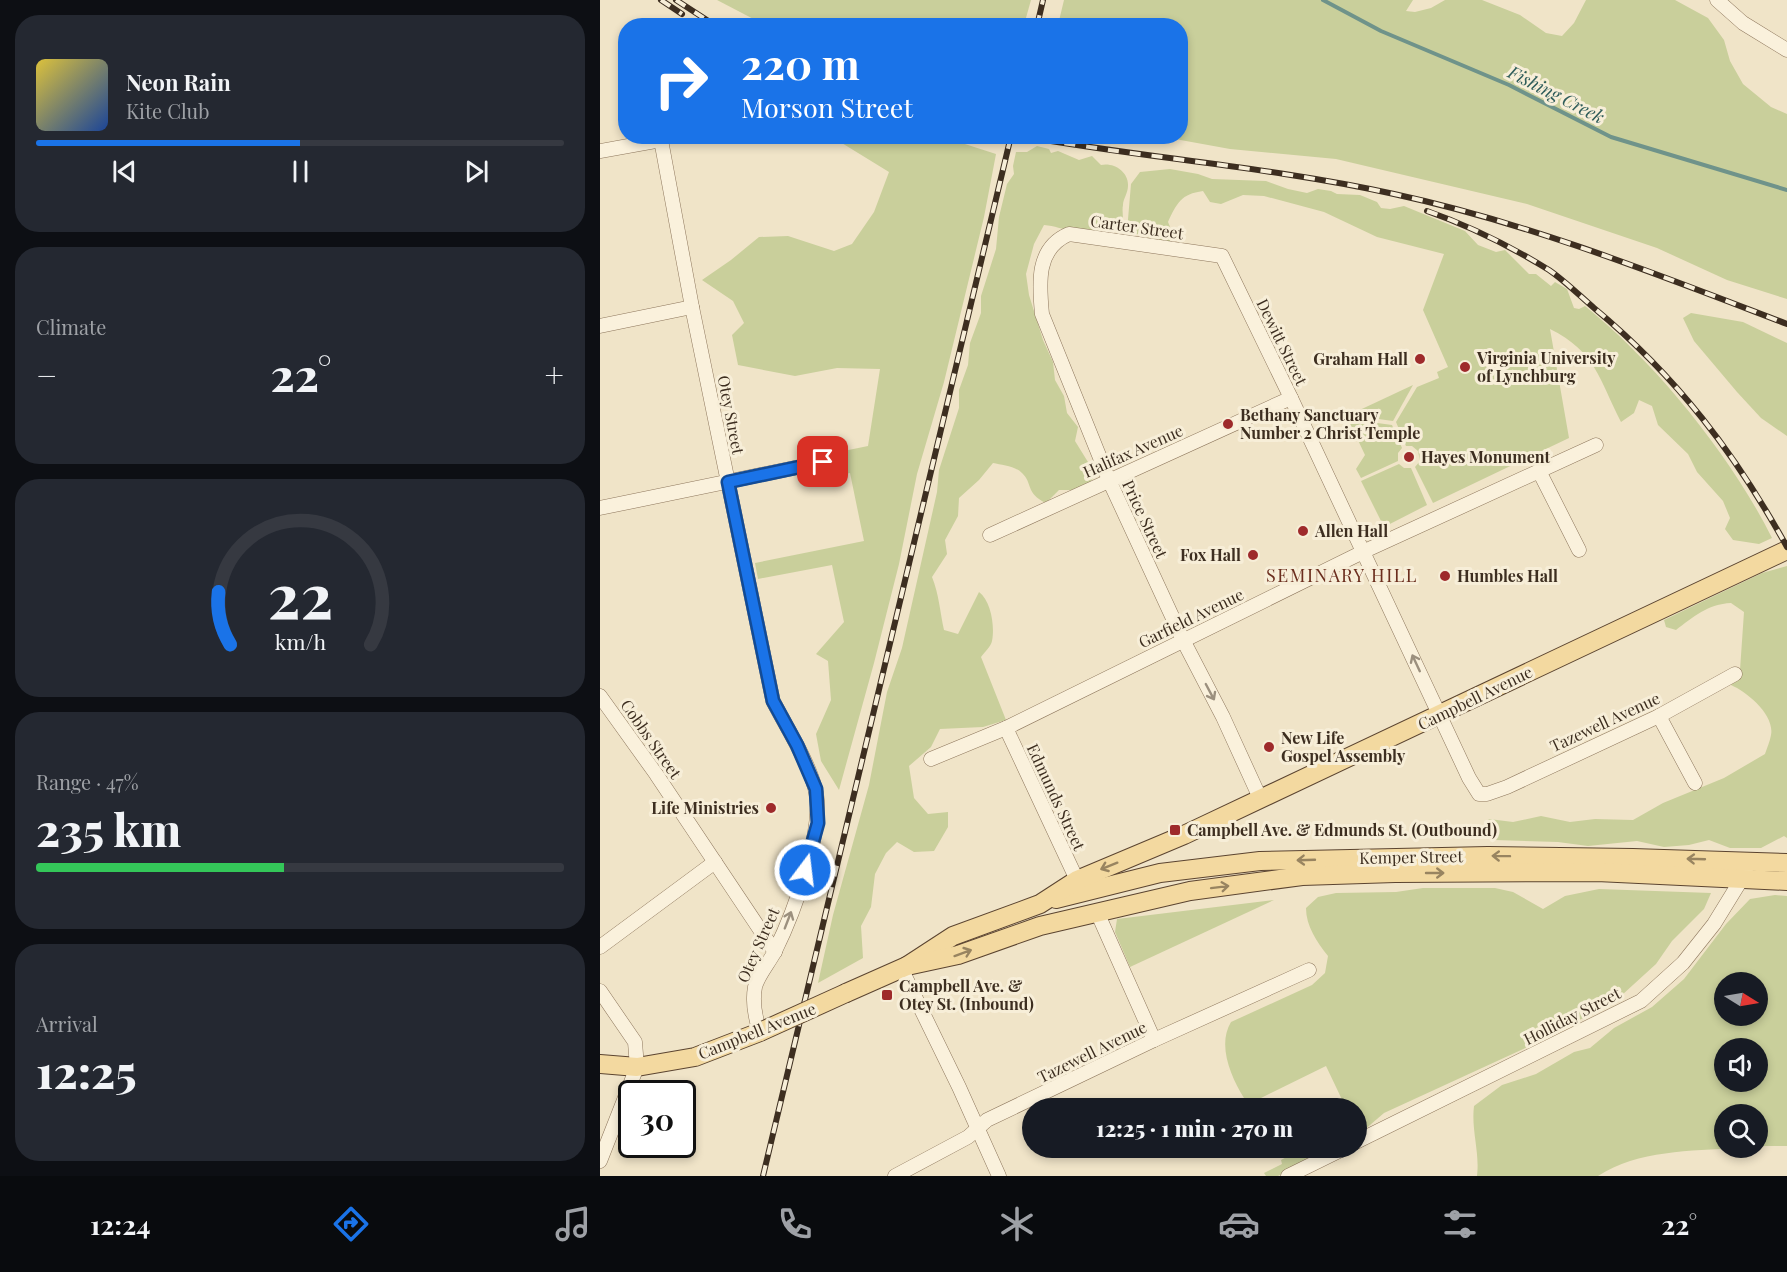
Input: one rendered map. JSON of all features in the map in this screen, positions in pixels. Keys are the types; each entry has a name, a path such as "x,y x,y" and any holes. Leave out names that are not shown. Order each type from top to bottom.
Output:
{"main road":[{"name":"Campbell Avenue","path":"600,1064 637,1067 695,1057 759,1032 904,967 953,936 1040,904 1077,880 1163,844 1440,716 1787,550"},
{"path":"1163,844 1160,873 1163,897"},
{"name":"Kemper Street","path":"1040,904 1160,873 1260,861 1412,856 1633,858 1787,863"},
{"name":"Kemper Street","path":"1163,897 1190,891 1302,876 1395,873 1597,872 1787,881"},
{"name":"Campbell Avenue","path":"904,967 958,955 1040,926 1163,897"}],"street":[{"path":"1717,0 1743,23 1787,50"},
{"name":"Otey Street","path":"600,152 641,144"},
{"name":"Otey Street","path":"662,144 692,307 773,701 797,745 816,789 818,823 790,919 775,952 756,984 753,1001 759,1032"},
{"name":"Carter Street","path":"1051,245 1068,234 1222,256"},
{"name":"Price Street","path":"1051,245 1044,256 1041,275 1042,314 1109,480 1260,798"},
{"name":"Dewitt Street","path":"1222,256 1469,778 1479,794 1487,794"},
{"path":"600,326 692,307"},
{"name":"Halifax Avenue","path":"990,535 1291,398"},
{"name":"Garfield Avenue","path":"931,759 1006,728 1364,552 1596,445"},
{"path":"600,508 823,462"},
{"path":"1539,471 1579,550"},
{"name":"Tazewell Avenue","path":"1487,794 1507,787 1659,716 1735,675"},
{"name":"Cobbs Street","path":"600,696 656,774 775,952"},
{"path":"1659,716 1695,783"},
{"name":"Edmunds Street","path":"1006,728 1077,880"},
{"name":"Holliday Street","path":"1367,1137 1641,1000 1683,963 1714,924 1733,896 1741,878 1754,861"},
{"path":"600,947 715,862"},
{"path":"1097,912 1154,1040"},
{"path":"904,967 999,1176"},
{"name":"Tazewell Avenue","path":"895,1176 968,1137 987,1120 1154,1040 1309,970"},
{"path":"600,991 635,1042 637,1067 600,1161"},
{"path":"1288,1176 1325,1158"}],"green space":[{"path":"717,0 1031,0 1026,18 752,18"},
{"path":"1064,0 1413,0 1406,11 1415,12 1431,8 1445,0 1482,0 1520,15 1546,33 1562,36 1574,23 1586,0 1675,0 1708,18 1724,40 1730,61 1743,84 1771,107 1787,114 1787,299 1727,280 1657,248 1527,204 1336,159 1230,149 1188,141 1188,18 1060,18"},
{"path":"843,144 965,144 996,154 984,217 944,382 917,474 899,564 839,790 821,761 816,734 831,700 828,661 816,654 844,622 832,565 758,579 755,563 864,541 850,473 829,477 829,454 868,446 880,369 837,368 795,376 738,365 732,335 744,323 733,301 702,280 759,237 788,236 834,251 852,244 874,212 889,172"},
{"path":"1037,146 1049,149 1051,153 1058,151 1079,160 1092,156 1101,165 1111,165 1120,169 1128,181 1123,220 1111,227 1093,232 1079,232 1044,225 1034,244 1026,274 1029,295 1043,340 1053,362 1055,380 1064,396 1067,413 1078,427 1075,441 1096,475 1083,490 1059,490 1046,503 1035,496 1025,477 1019,471 993,463 979,480 959,498 958,516 945,540 947,554 932,577 944,630 958,634 979,592 987,601 993,635 990,645 981,657 1006,720 983,727 940,729 931,747 909,766 914,798 928,814 948,812 948,827 934,851 914,852 897,842 886,853 875,874 871,907 861,926 863,958 818,983 833,915 869,785 887,692 902,648 937,492 939,470 959,408 959,390 968,365 970,343 981,313 981,296 996,249 999,217 1007,184 1014,174 1016,152 1027,152"},
{"path":"1170,169 1212,179 1266,181 1307,193 1318,189 1337,194 1360,195 1377,202 1381,208 1404,206 1465,231 1478,245 1496,252 1505,250 1529,274 1536,274 1551,286 1555,282 1567,289 1574,308 1579,309 1585,306 1612,329 1665,383 1736,475 1772,538 1759,544 1733,540 1725,529 1730,518 1723,501 1697,472 1688,454 1658,425 1652,406 1639,400 1634,413 1621,422 1587,357 1577,347 1550,329 1569,438 1433,503 1415,467 1420,461 1418,451 1412,446 1406,446 1396,422 1417,387 1439,378 1437,372 1448,367 1423,310 1444,254 1377,237 1324,212 1264,196 1243,195 1221,204 1210,202 1203,191 1190,194 1177,205 1168,222 1173,234 1169,243 1127,231 1131,184 1140,172"},
{"path":"1691,313 1743,322 1787,343 1787,436 1761,418 1694,341 1683,318"},
{"path":"1413,385 1393,421 1349,415"},
{"path":"1348,419 1392,425 1402,448 1398,453 1398,461 1361,478 1356,469 1365,455"},
{"path":"1399,464 1404,468 1411,468 1427,505 1384,527 1361,481"},
{"path":"1787,566 1787,838 1784,836 1761,848 1730,848 1709,840 1689,845 1664,847 1637,841 1588,846 1558,842 1495,840 1481,834 1489,819 1513,822 1541,816 1570,822 1595,819 1633,820 1663,803 1724,778 1765,754 1771,735 1769,720 1752,699 1731,685 1740,670 1744,612 1731,603 1715,606 1701,612 1676,630 1666,627 1664,620 1762,573"},
{"path":"1423,888 1495,888 1513,892 1543,909 1565,896 1599,889 1711,893 1704,909 1672,941 1656,964 1622,995 1591,1015 1557,1029 1534,1044 1384,1113 1367,1128 1367,1098 1341,1098 1326,1066 1261,1098 1244,1098 1227,1061 1225,1041 1231,1022 1312,985 1325,973 1328,956 1310,927 1306,908 1318,897 1336,893 1396,892"},
{"path":"1775,895 1787,896 1787,1146 1768,1146 1768,1104 1714,1104 1714,1149 1665,1153 1647,1157 1614,1167 1598,1176 1477,1176 1474,1106 1502,1085 1536,1074 1574,1052 1590,1048 1614,1028 1652,1007 1684,979 1726,924 1750,899"},
{"path":"1274,900 1130,967 1115,932 1117,919"},
{"path":"1312,1158 1278,1176 1266,1176 1264,1173 1282,1164 1281,1160"}],"waterway":[{"name":"Fishing Creek","path":"1323,0 1381,31 1509,85 1611,137 1787,190"}],"railway":[{"path":"661,0 682,14"},
{"path":"676,0 704,18"},
{"path":"1039,18 1043,0"},
{"path":"763,1176 1009,144"},
{"path":"1071,144 1301,177 1394,194 1444,206 1544,235 1787,324"},
{"path":"1427,211 1490,237 1549,270 1624,334 1678,389 1725,448 1787,547"}],"place":[{"name":"Graham Hall","path":"1420,359"},
{"name":"Virginia University of Lynchburg","path":"1465,367"},
{"name":"Bethany Sanctuary Number 2 Christ Temple","path":"1228,424"},
{"name":"Hayes Monument","path":"1409,457"},
{"name":"Allen Hall","path":"1303,531"},
{"name":"Fox Hall","path":"1253,555"},
{"name":"Humbles Hall","path":"1445,576"},
{"name":"New Life Gospel Assembly","path":"1269,747"},
{"name":"Life Ministries","path":"771,808"},
{"name":"Campbell Ave. & Edmunds St. (Outbound)","path":"1175,830"},
{"name":"Campbell Ave. & Otey St. (Inbound)","path":"887,995"}],"district":[{"name":"SEMINARY HILL","path":"1342,576"}],"route":[{"path":"805,870 818,823 816,789 797,745 773,701 728,482 823,462"}]}
